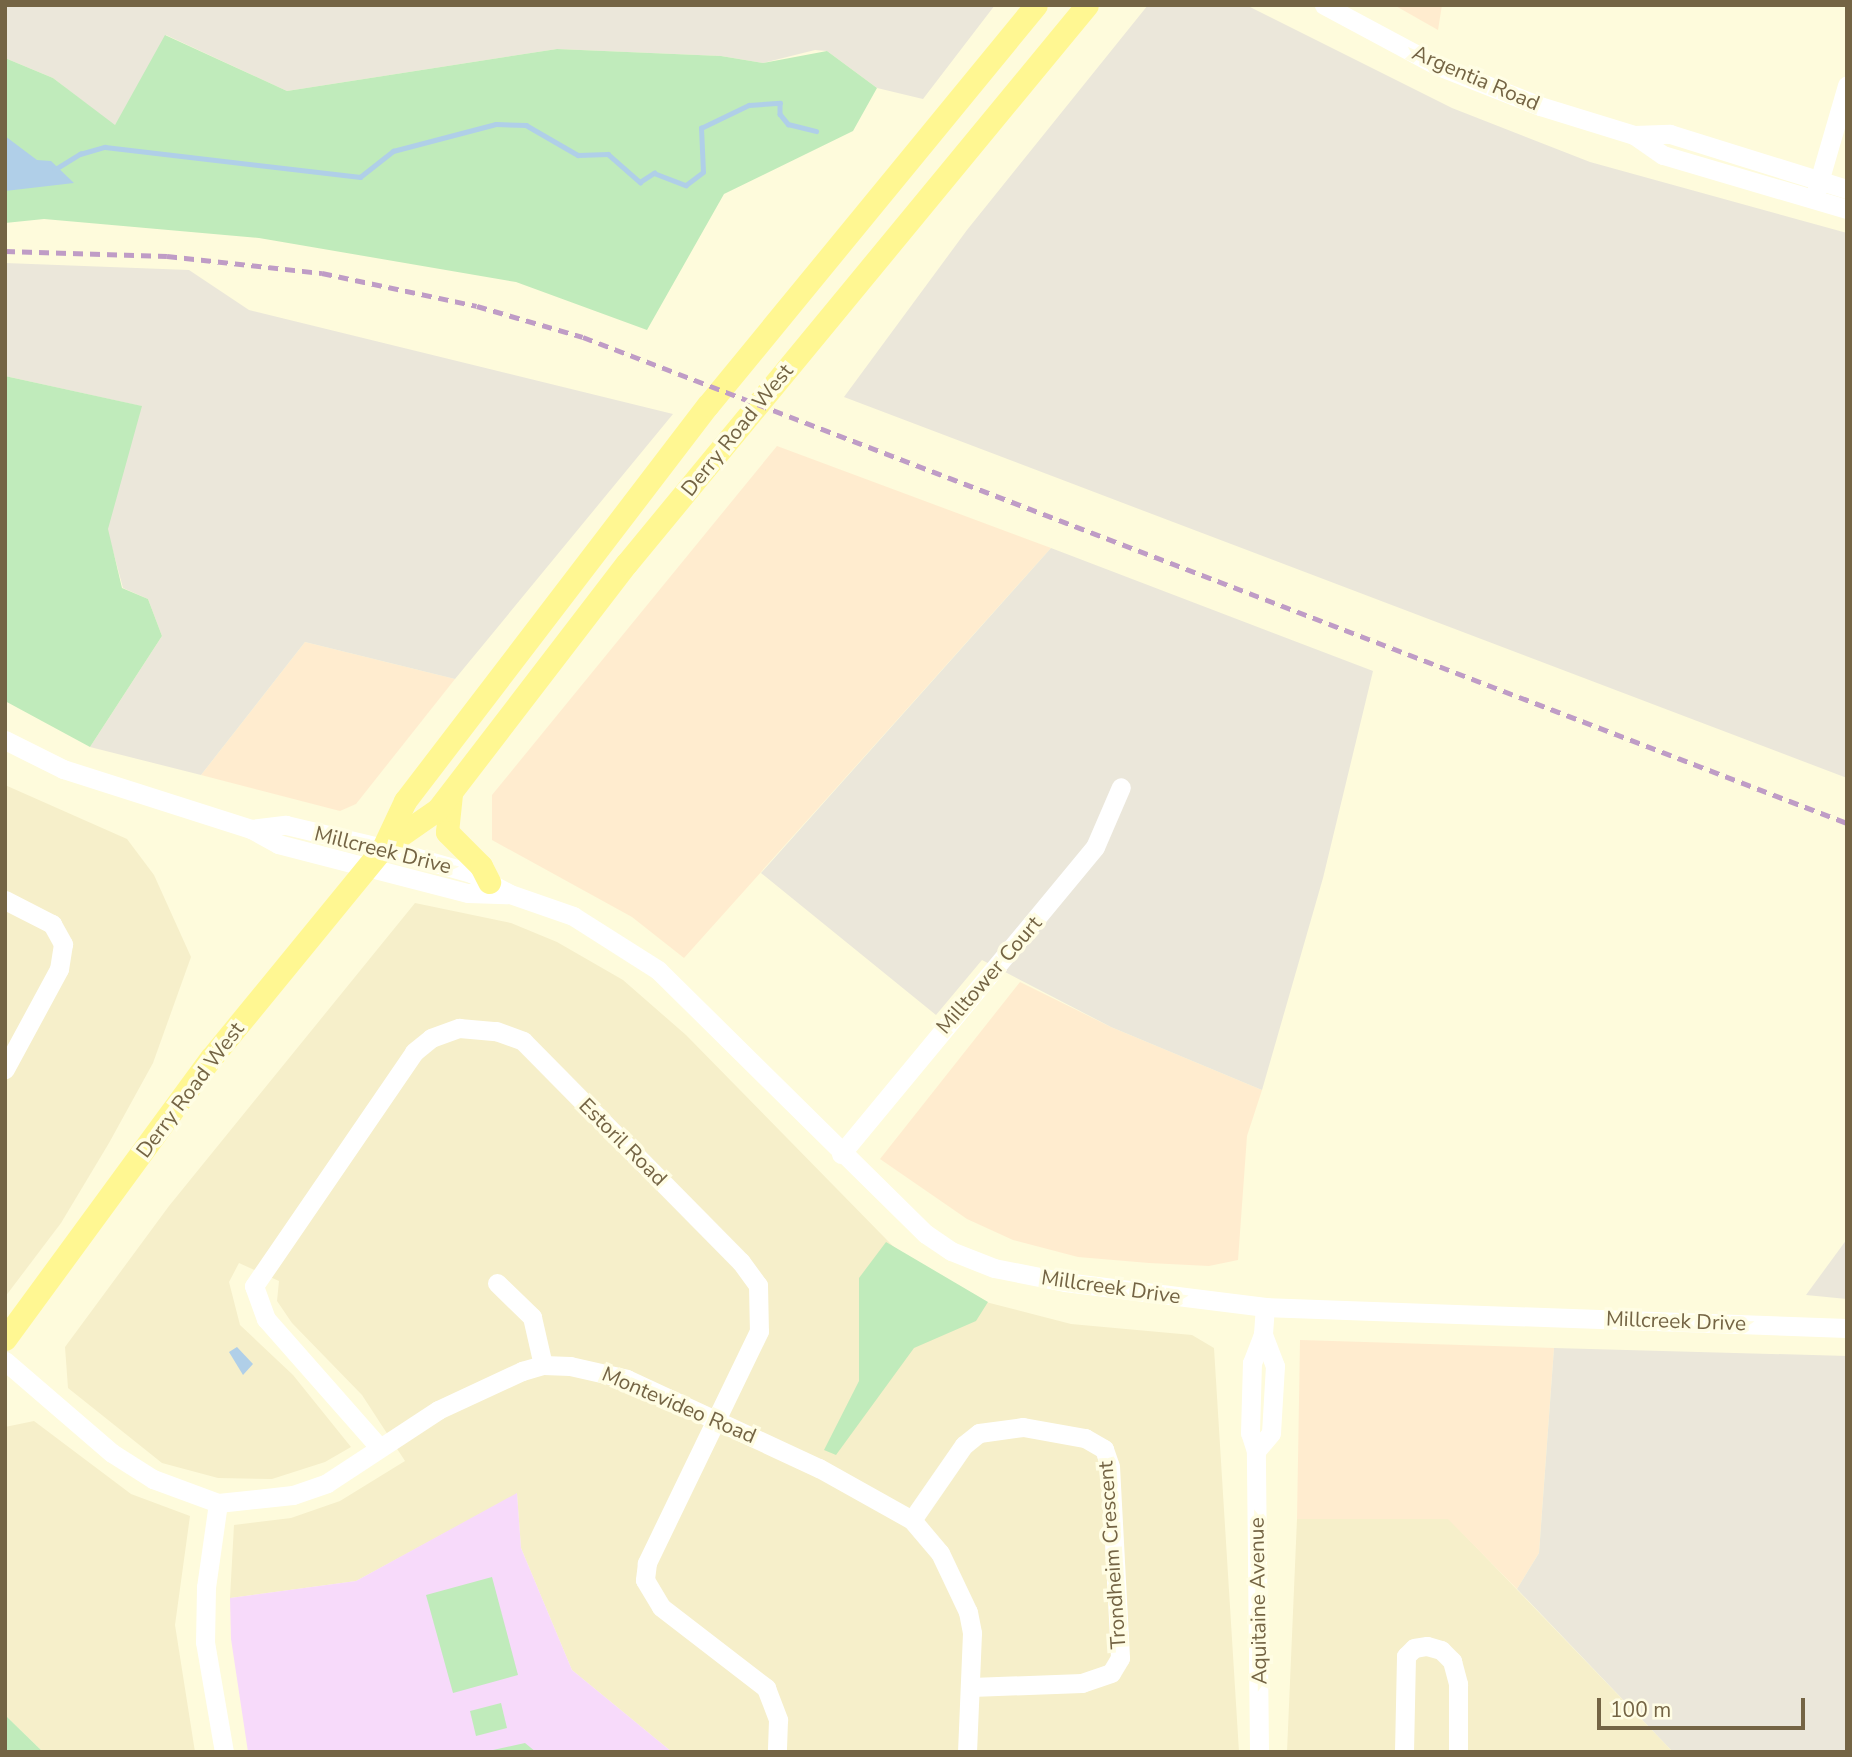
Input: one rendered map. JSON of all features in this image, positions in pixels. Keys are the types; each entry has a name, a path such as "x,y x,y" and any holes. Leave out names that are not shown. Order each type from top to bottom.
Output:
{"main road":[{"name":"Derry Road West","path":"5,1339 211,1058 383,848 405,801 708,405 1035,5"},
{"name":"Derry Road West","path":"383,848 438,809 557,651 1087,5"},
{"path":"451,792 447,832 481,866 489,882"}],"street":[{"name":"Argentia Road","path":"1324,5 1438,66 1540,106 1634,135 1670,134 1817,190 1847,209"},
{"path":"1817,190 1847,85"},
{"name":"Argentia Road","path":"1817,190 1847,189"},
{"name":"Millcreek Drive","path":"5,740 122,791 251,829 278,844 468,893 510,894"},
{"name":"Milltower Court","path":"841,1154 1095,847 1121,787"},
{"name":"Millcreek Drive","path":"251,829 286,825 383,848 471,873 510,894 573,916 658,970 841,1154 926,1234 951,1251 994,1268 1065,1282 1265,1307 1847,1328"},
{"path":"5,900 52,924 64,944 60,969 5,1069"},
{"name":"Estoril Road","path":"379,1447 266,1320 254,1286 414,1052 431,1038 458,1028 496,1031 523,1041 741,1262 758,1285 759,1331 647,1563 645,1580 661,1607 766,1688 778,1720 777,1752"},
{"path":"497,1283 532,1317 543,1365"},
{"name":"Aquitaine Avenue","path":"1259,1752 1256,1451 1250,1433 1252,1363 1263,1334 1265,1307"},
{"name":"Montevideo Road","path":"5,1361 112,1453 153,1479 218,1503 304,1491 327,1483 438,1410 543,1365 602,1370 716,1418 912,1520 940,1553 968,1612 971,1687 967,1752"},
{"name":"Trondheim Crescent","path":"912,1520 964,1445 979,1433 1023,1427 1085,1438 1104,1449 1110,1466 1120,1658 1111,1672 1082,1683 971,1687"},
{"path":"218,1503 206,1587 205,1642 224,1752"},
{"path":"1404,1752 1406,1656 1414,1648 1427,1646 1441,1650 1452,1661 1458,1684 1458,1752"}],"shaded area":[{"path":"5,5 995,5 923,99 877,88 827,51 815,50 763,63 721,56 557,49 287,91 166,35 115,126 53,78 5,58"},
{"path":"1148,5 1246,5 1452,108 1590,162 1847,233 1847,778 844,397 967,230"},
{"path":"1394,5 1442,5 1438,30"},
{"path":"5,263 189,270 249,310 673,414 455,679 305,642 201,775 90,747 162,636 148,599 123,588 107,529 141,406 5,376"},
{"path":"777,446 1051,548 684,958 632,917 492,840 492,795"},
{"path":"1051,548 1373,671 1323,878 1262,1090 1111,1027 982,960 936,1015 761,873"},
{"path":"305,642 455,679 356,804 340,811 201,775"},
{"path":"5,785 127,839 154,875 191,957 153,1063 61,1223 5,1297"},
{"path":"415,903 511,923 557,942 623,980 686,1035 935,1289 1071,1324 1192,1335 1214,1348 1239,1752 672,1752 572,1670 521,1548 517,1494 356,1581 230,1598 234,1525 291,1518 340,1501 405,1461 362,1395 292,1323 277,1301 279,1281 239,1263 229,1282 240,1325 293,1375 351,1447 325,1462 272,1479 218,1478 162,1463 68,1388 65,1347 169,1206"},
{"path":"1020,982 1111,1027 1262,1090 1247,1136 1238,1260 1209,1266 1078,1257 1013,1240 967,1219 880,1159"},
{"path":"1847,1239 1847,1299 1806,1295"},
{"path":"1300,1340 1554,1348 1539,1553 1517,1589 1448,1519 1297,1519"},
{"path":"1554,1348 1847,1356 1847,1752 1673,1752 1517,1589 1539,1553"},
{"path":"34,1421 131,1494 190,1516 175,1625 195,1752 43,1752 5,1715 5,1427"},
{"path":"517,1493 521,1548 572,1670 672,1752 248,1752 231,1639 230,1598 356,1581"},
{"path":"1297,1519 1449,1519 1673,1752 1287,1752"}],"green space":[{"path":"165,35 287,91 557,49 721,56 763,63 827,51 877,88 853,131 724,194 647,330 516,282 259,238 44,219 5,223 5,58 53,78 115,125"},
{"path":"5,376 142,406 108,529 122,588 148,599 162,636 90,747 5,701"},
{"path":"886,1242 988,1302 976,1321 914,1348 836,1455 824,1450 859,1381 859,1278"},
{"path":"492,1577 518,1675 453,1693 426,1595"},
{"path":"501,1703 507,1728 476,1736 470,1711"},
{"path":"5,1715 43,1752 5,1752"},
{"path":"525,1743 536,1752 484,1752"}],"water":[{"path":"5,136 37,160 51,161 74,183 5,191"},
{"path":"237,1347 253,1364 243,1375 229,1352"}],"waterway":[{"path":"54,170 80,154 105,147 360,177 393,151 496,124 526,125 578,155 608,154 640,182 654,173 686,185 703,172 701,128 749,105 780,103 780,114 788,124 816,131"}],"railway":[{"path":"5,251 167,256 322,273 477,306 583,337 1847,823"}]}
